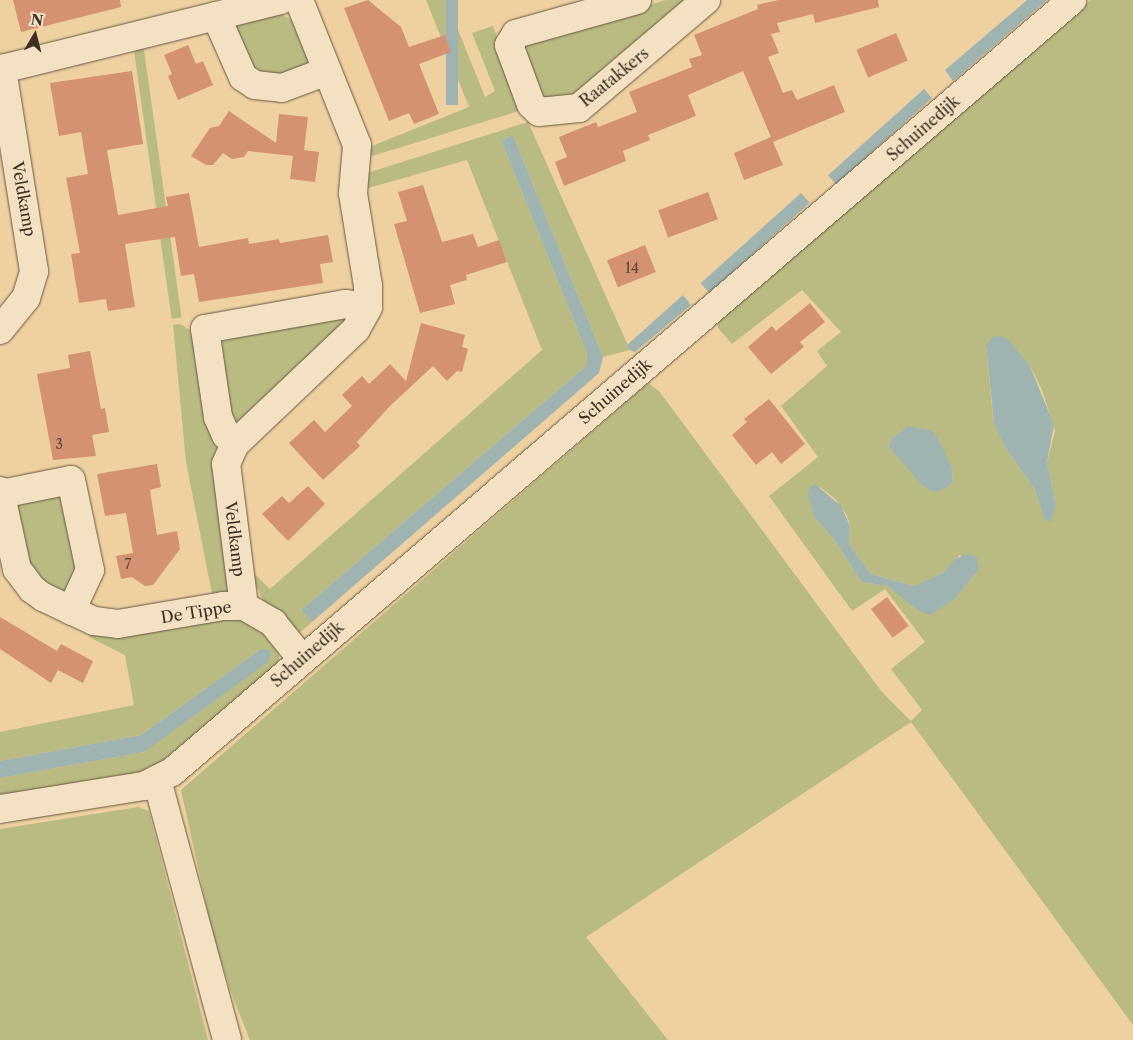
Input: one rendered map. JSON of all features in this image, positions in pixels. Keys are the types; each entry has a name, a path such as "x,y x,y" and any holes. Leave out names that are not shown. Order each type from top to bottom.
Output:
{"street":[{"name":"Veldkamp","path":"0,330 26,298 34,271 2,69 281,0"},
{"path":"235,444 226,435 218,417 205,329 345,304 368,307 368,286 352,193 357,145 299,0"},
{"name":"Raatakkers","path":"638,0 516,34 509,46 531,104 539,112 579,108 706,0"},
{"name":"Schuinedijk","path":"0,809 144,786 172,772 301,658 1072,0"},
{"path":"216,16 244,77 255,86 282,88 327,71"},
{"name":"Veldkamp","path":"244,606 226,464 235,444 356,329 368,307"},
{"name":"De Tippe","path":"71,611 90,570 70,480 0,492 17,569 32,589 71,611 94,621 118,624 222,606 244,606 273,623 301,658"},
{"path":"157,780 227,1040"}],"green space":[{"path":"426,0 446,0 485,97 495,91 472,33 493,26 522,106 519,111 372,156 366,144 372,146 469,107"},
{"path":"666,0 690,0 578,99 542,102 522,47 532,38"},
{"path":"1091,0 1133,0 1133,1025 911,722 586,937 668,1040 250,1040 230,990 211,927 181,790 648,383 659,391 882,692 911,721 922,710 891,669 925,642 885,589 852,611 769,496 818,457 781,406 827,366 817,351 841,332 802,290 732,344 718,328 716,315 856,203","holes":["986,345 1030,366 1042,390 1055,431 1047,462 1056,506 1044,519 1035,490 1005,447 993,417","908,426 941,449 952,468 953,482 932,492 888,446 892,438","820,487 835,499 846,514 850,525 849,544 871,574 914,586 944,572 960,555 975,574 955,599 902,597 887,586 861,582 834,539 815,518 809,498"]},
{"path":"279,13 292,20 314,66 261,81 229,27"},
{"path":"143,43 182,317 172,319 133,44"},
{"path":"528,122 630,350 603,357 513,135 501,140 587,353 587,365 301,610 312,622 297,635 262,599 250,570 270,589 542,350 467,160 365,189 364,174"},
{"path":"345,316 347,320 240,427 231,427 216,337"},
{"path":"180,324 195,333 219,438 230,590 213,599 186,462 173,325"},
{"path":"61,495 80,568 75,587 62,593 56,593 27,569 15,504"},
{"path":"229,614 255,620 280,651 277,671 154,772 0,801 0,778 144,752 261,649 141,735 0,761 0,732 134,705 125,655 89,637 93,628"},
{"path":"138,807 149,811 208,1040 0,1040 0,829"}],"shaded area":[{"path":"446,0 458,0 458,105 446,105"},
{"path":"1027,0 1047,0 953,81 945,70"},
{"path":"924,89 932,98 836,184 828,175"},
{"path":"513,135 603,357 599,373 312,622 301,610 587,365 587,353 501,140"},
{"path":"801,193 810,203 709,293 701,283"},
{"path":"683,295 691,305 635,352 630,350 627,345"},
{"path":"994,336 1007,338 1030,366 1054,425 1047,462 1056,506 1050,522 1044,519 1035,490 1005,447 994,423 986,345"},
{"path":"908,426 933,431 938,438 952,468 953,482 945,489 932,492 922,485 888,446 892,438"},
{"path":"815,484 841,506 850,526 849,544 871,574 914,586 944,572 955,559 968,554 977,558 979,569 955,599 930,615 919,611 887,586 861,582 834,539 815,518 808,496 810,487"},
{"path":"261,649 269,650 271,655 268,662 144,752 0,778 0,761 141,735"}],"building":[{"path":"13,0 120,0 121,7 21,32"},
{"path":"368,0 401,27 409,47 445,35 451,52 419,64 439,114 414,124 409,113 389,121 344,8"},
{"path":"778,0 878,0 879,7 815,23 813,14 777,23 780,32 771,34 779,53 768,57 783,93 792,90 797,100 834,85 845,112 773,142 783,165 744,180 734,153 771,137 743,71 688,95 696,116 648,135 650,140 623,151 626,161 564,186 555,162 567,157 559,137 596,122 598,127 637,112 629,92 692,67 689,59 702,55 694,35 758,9 757,5"},
{"path":"896,33 908,61 868,77 856,50"},
{"path":"188,45 196,64 203,61 213,85 178,100 168,76 172,74 164,55"},
{"path":"132,71 143,144 107,150 118,215 168,206 166,197 189,193 199,247 248,238 249,244 279,239 280,243 328,235 333,262 320,264 323,283 199,302 194,274 181,276 175,237 125,244 135,307 108,311 106,299 79,303 71,254 80,253 66,178 88,174 81,132 59,136 50,83"},
{"path":"229,111 276,143 279,114 308,117 304,150 319,152 315,182 290,179 293,156 248,151 244,157 232,159 223,153 213,165 206,165 191,156 210,128 219,126"},
{"path":"423,185 442,242 473,234 478,247 499,240 507,262 466,275 467,280 450,285 455,304 420,313 394,224 407,221 398,192"},
{"path":"708,192 718,219 668,237 658,210"},
{"path":"645,245 656,272 618,287 607,260"},
{"path":"810,303 825,322 800,342 804,347 771,374 748,347 772,326 776,331"},
{"path":"421,323 465,335 462,347 468,349 462,372 457,371 447,381 433,366 390,406 357,442 360,446 323,480 289,443 314,420 325,432 352,406 342,395 362,376 369,384 390,364 406,381"},
{"path":"90,351 101,409 105,408 109,432 92,435 96,456 53,460 37,374 70,368 68,355"},
{"path":"769,399 805,444 781,464 772,452 756,465 732,435 747,422 744,419"},
{"path":"157,464 161,487 150,490 157,535 177,531 180,549 153,585 145,586 132,577 121,579 116,556 133,553 126,513 105,516 97,474"},
{"path":"308,486 325,504 288,541 262,514 282,496 289,503"},
{"path":"887,597 909,626 893,638 871,609"},
{"path":"0,617 57,651 61,644 93,661 83,683 58,670 51,683 0,649"}]}
